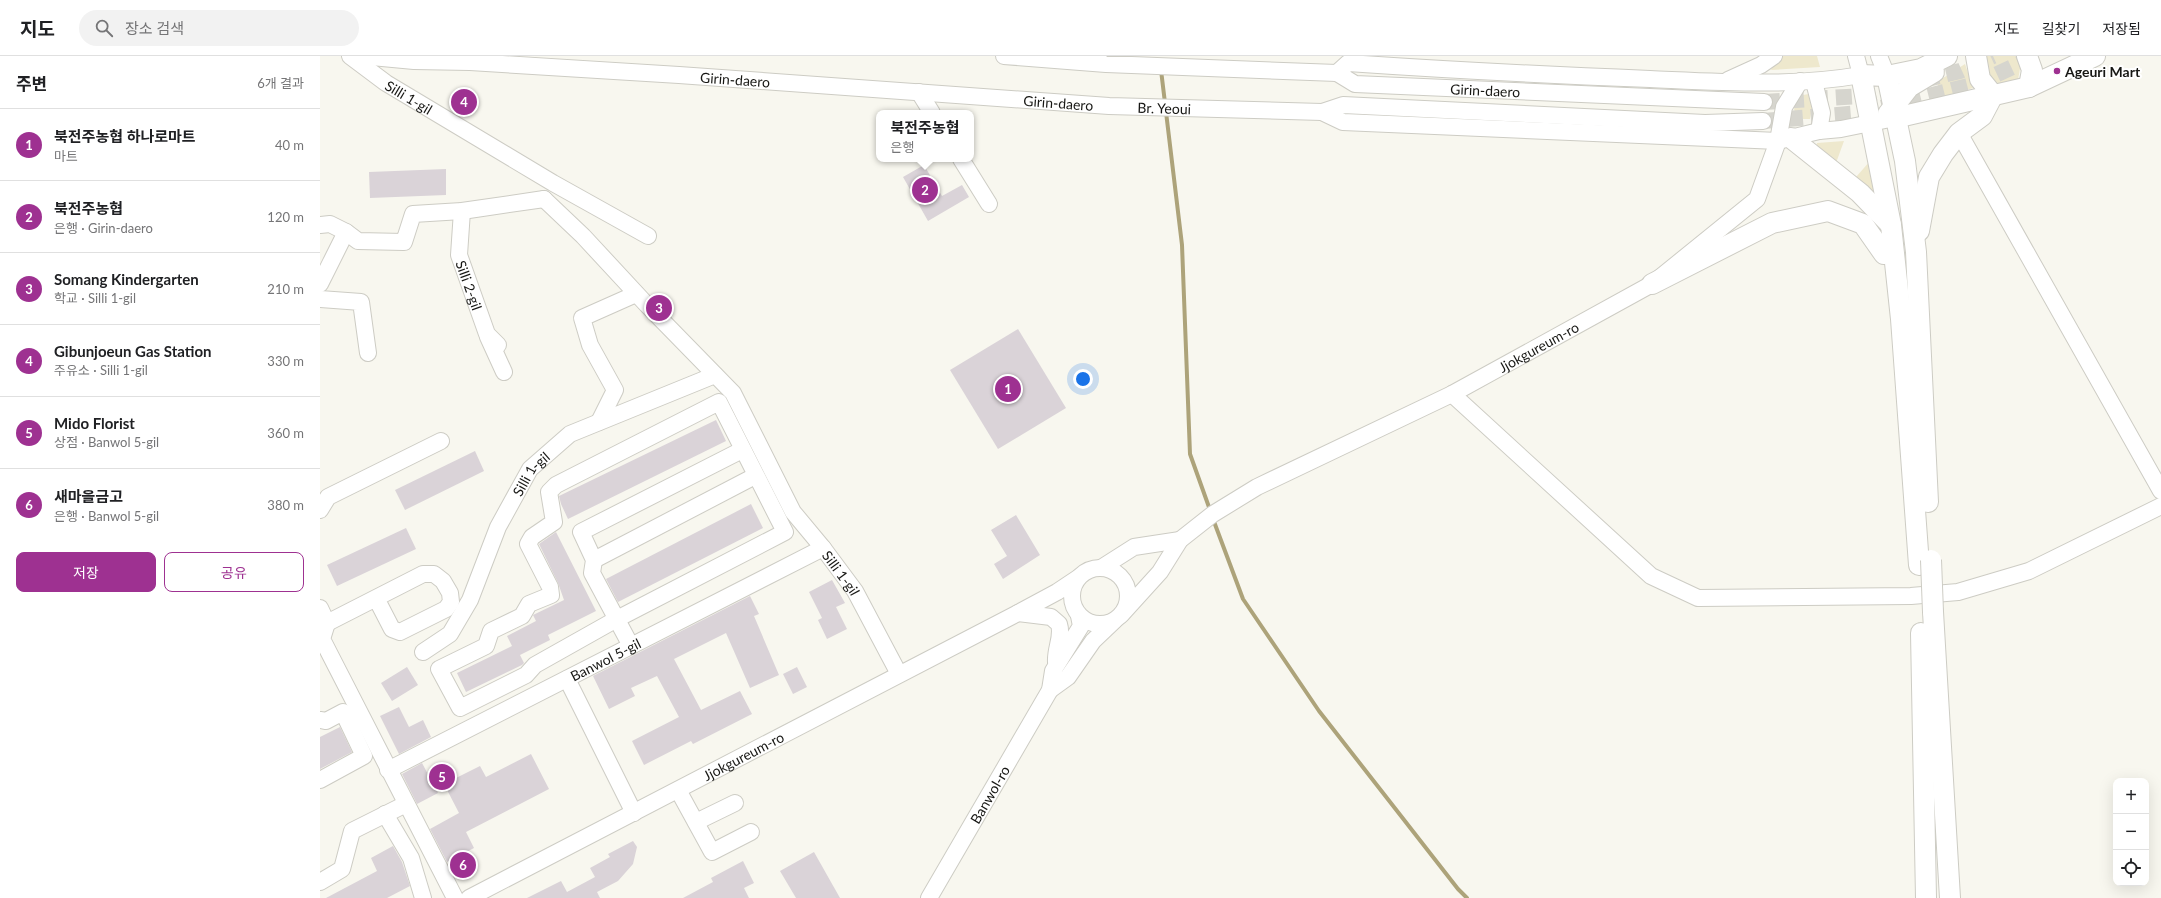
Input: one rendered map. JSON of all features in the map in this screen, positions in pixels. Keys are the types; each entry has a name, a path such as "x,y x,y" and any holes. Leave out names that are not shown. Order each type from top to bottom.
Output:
{"main road":[{"path":"1976,56 1980,78 1993,95"},
{"path":"2027,56 2032,70 2029,87"},
{"path":"1884,122 2029,87 2095,56"},
{"path":"1859,65 1887,76 1921,69 1943,58"},
{"path":"1884,122 1909,87 1941,68 1943,58"},
{"path":"1859,65 1884,122 1905,161 1916,252 1927,613 1950,898"},
{"path":"1887,76 1884,122 1893,253 1925,562"},
{"path":"1916,252 1929,177 1943,154 1959,133 1982,116 1993,95"},
{"path":"1785,139 1860,193 1891,225"},
{"path":"1652,284 1772,223 1828,211 1863,224 1884,254 1893,253"},
{"path":"1926,898 1927,613"}],"street":[{"name":"Silli 1-gil","path":"350,56 386,83 554,183 648,236"},
{"name":"Girin-daero","path":"361,56 919,92 1109,106"},
{"name":"Girin-daero","path":"1004,56 1106,64 1337,73 1355,84 1764,102"},
{"path":"1724,82 1761,65 1774,56"},
{"path":"1879,56 1887,76"},
{"path":"1337,73 1348,63 1516,74 1724,82 1807,81 1859,65"},
{"path":"1807,81 1822,113 1819,131"},
{"name":"Jjokgureum-ro","path":"1180,540 1213,514 1248,493 1452,394 1652,284 1757,199 1785,139 1784,107 1807,81"},
{"path":"919,92 930,110"},
{"name":"Girin-daero","path":"1219,109 1322,112 1343,105 1705,124 1763,121"},
{"name":"Br. Yeoui","path":"1109,106 1219,109"},
{"path":"1322,112 1344,122 1785,139 1819,131 1884,122"},
{"path":"1959,133 2161,491"},
{"path":"963,162 989,204"},
{"path":"320,225 330,224 346,232 358,241 404,242 413,214 462,211 544,199 554,183"},
{"name":"Silli 1-gil","path":"544,199 583,236 636,294 733,393 792,512 823,548 855,591 899,674"},
{"name":"Silli 2-gil","path":"462,211 459,255 504,372"},
{"path":"320,284 346,232"},
{"path":"600,422 615,390 590,345 582,318 636,294"},
{"path":"320,299 361,302 368,353"},
{"name":"Silli 1-gil","path":"423,652 450,634 470,600 498,527 530,469 570,434 715,375"},
{"path":"1452,394 1651,576 1698,598 1912,596 1958,592 2029,571 2161,506"},
{"path":"719,402 755,476 785,532 615,620 535,665 526,675 460,708 439,669 486,646 491,631 522,616 529,604 551,595 550,587 528,544 532,537 554,522 549,492 556,485 719,402"},
{"path":"320,510 328,497 440,441"},
{"path":"631,646 615,620 592,573 594,560 581,532 742,450"},
{"path":"594,560 755,476"},
{"path":"1018,614 1057,592 1092,569 1101,568 1134,547 1180,540"},
{"path":"1050,690 1068,677 1093,641 1160,572 1180,540"},
{"name":"Banwol 5-gil","path":"388,770 823,548"},
{"path":"1018,614 1061,604 1077,613 1087,622 1096,624 1117,618 1127,602 1127,588 1117,574 1101,568"},
{"path":"1050,690 1053,672 1081,626 1071,593 1078,578"},
{"path":"376,598 323,615 322,639 455,898"},
{"path":"1018,614 1051,617 1059,624 1061,634 1055,655 1056,666"},
{"name":"Jjokgureum-ro","path":"469,898 899,674 1018,614"},
{"path":"567,679 634,813"},
{"name":"Banwol-ro","path":"929,898 1050,690"},
{"path":"320,720 326,721 343,712 364,756 320,780"},
{"path":"678,790 712,852 751,832"},
{"path":"696,822 735,803"},
{"path":"320,882 342,869 352,831 406,804"},
{"path":"385,814 411,858 423,898"}],"shaded area":[{"path":"1781,56 1817,56 1820,67 1771,70 1775,62"},
{"path":"1984,56 2017,56 2021,63 2018,80 2001,86 1983,70"},
{"path":"1965,64 1973,88 1942,97 1937,82"},
{"path":"1809,94 1812,108 1810,119 1798,119 1794,109 1803,95"},
{"path":"1844,141 1836,163 1816,150 1817,143"},
{"path":"1871,160 1879,200 1856,177"}],"building":[{"path":"924,165 942,196 962,185 969,197 928,221 903,177"},
{"path":"446,169 446,195 370,198 369,172"},
{"path":"1018,329 1066,408 998,449 950,370"},
{"path":"716,420 726,441 568,519 559,496"},
{"path":"475,451 484,471 405,510 395,490"},
{"path":"751,504 763,528 618,602 606,579"},
{"path":"1016,515 1040,555 1003,579 994,564 1007,556 991,530"},
{"path":"406,528 416,549 337,586 327,565"},
{"path":"556,532 596,611 548,635 550,640 520,655 524,663 522,665 466,692 457,673 512,646 507,636 536,621 533,615 564,600 558,583 539,544"},
{"path":"832,580 845,603 836,607 847,629 827,639 818,620 822,618 809,592"},
{"path":"750,596 759,614 754,616 779,675 750,688 726,633 674,659 701,710 740,691 752,714 693,744 691,741 644,765 632,741 679,717 657,676 631,688 635,696 609,709 593,676"},
{"path":"407,667 418,685 392,701 381,683"},
{"path":"797,667 807,687 793,694 783,674"},
{"path":"399,707 409,727 423,720 431,737 399,754 380,716"},
{"path":"340,727 352,752 320,769 320,737"},
{"path":"531,754 549,789 466,832 474,848 447,862 430,829 459,813 444,784 480,766 486,777"},
{"path":"422,763 438,793 417,804 402,774"},
{"path":"633,841 637,847 633,864 618,881 597,892 600,898 527,898 561,881 567,892 595,877 590,868 610,857 608,854"},
{"path":"393,846 402,862 410,886 387,898 326,898 377,871 371,858"},
{"path":"814,852 840,898 796,898 780,871"},
{"path":"743,861 754,883 744,888 749,898 683,898 713,882 711,878"}],"waterway":[{"path":"1161,70 1165,103"},
{"path":"1166,112 1182,245 1190,454 1210,510"},
{"path":"1213,519 1243,599 1319,711 1458,889 1467,898"}],"tunnel":[{"path":"1923,80 1960,71 1993,56"},
{"path":"1763,121 1861,113 1976,84 2036,56"},
{"path":"1764,102 1862,96 1901,86"}],"place":[{"name":"Ageuri Mart","path":"2057,71"},
{"name":"Gibunjoeun Gas Station","path":"464,102"},
{"name":"북전주농협","path":"925,190"},
{"name":"Somang Kindergarten","path":"659,308"},
{"name":"북전주농협 하나로마트","path":"1008,389"},
{"name":"Mido Florist","path":"442,777"},
{"name":"새마을금고","path":"463,865"}]}
